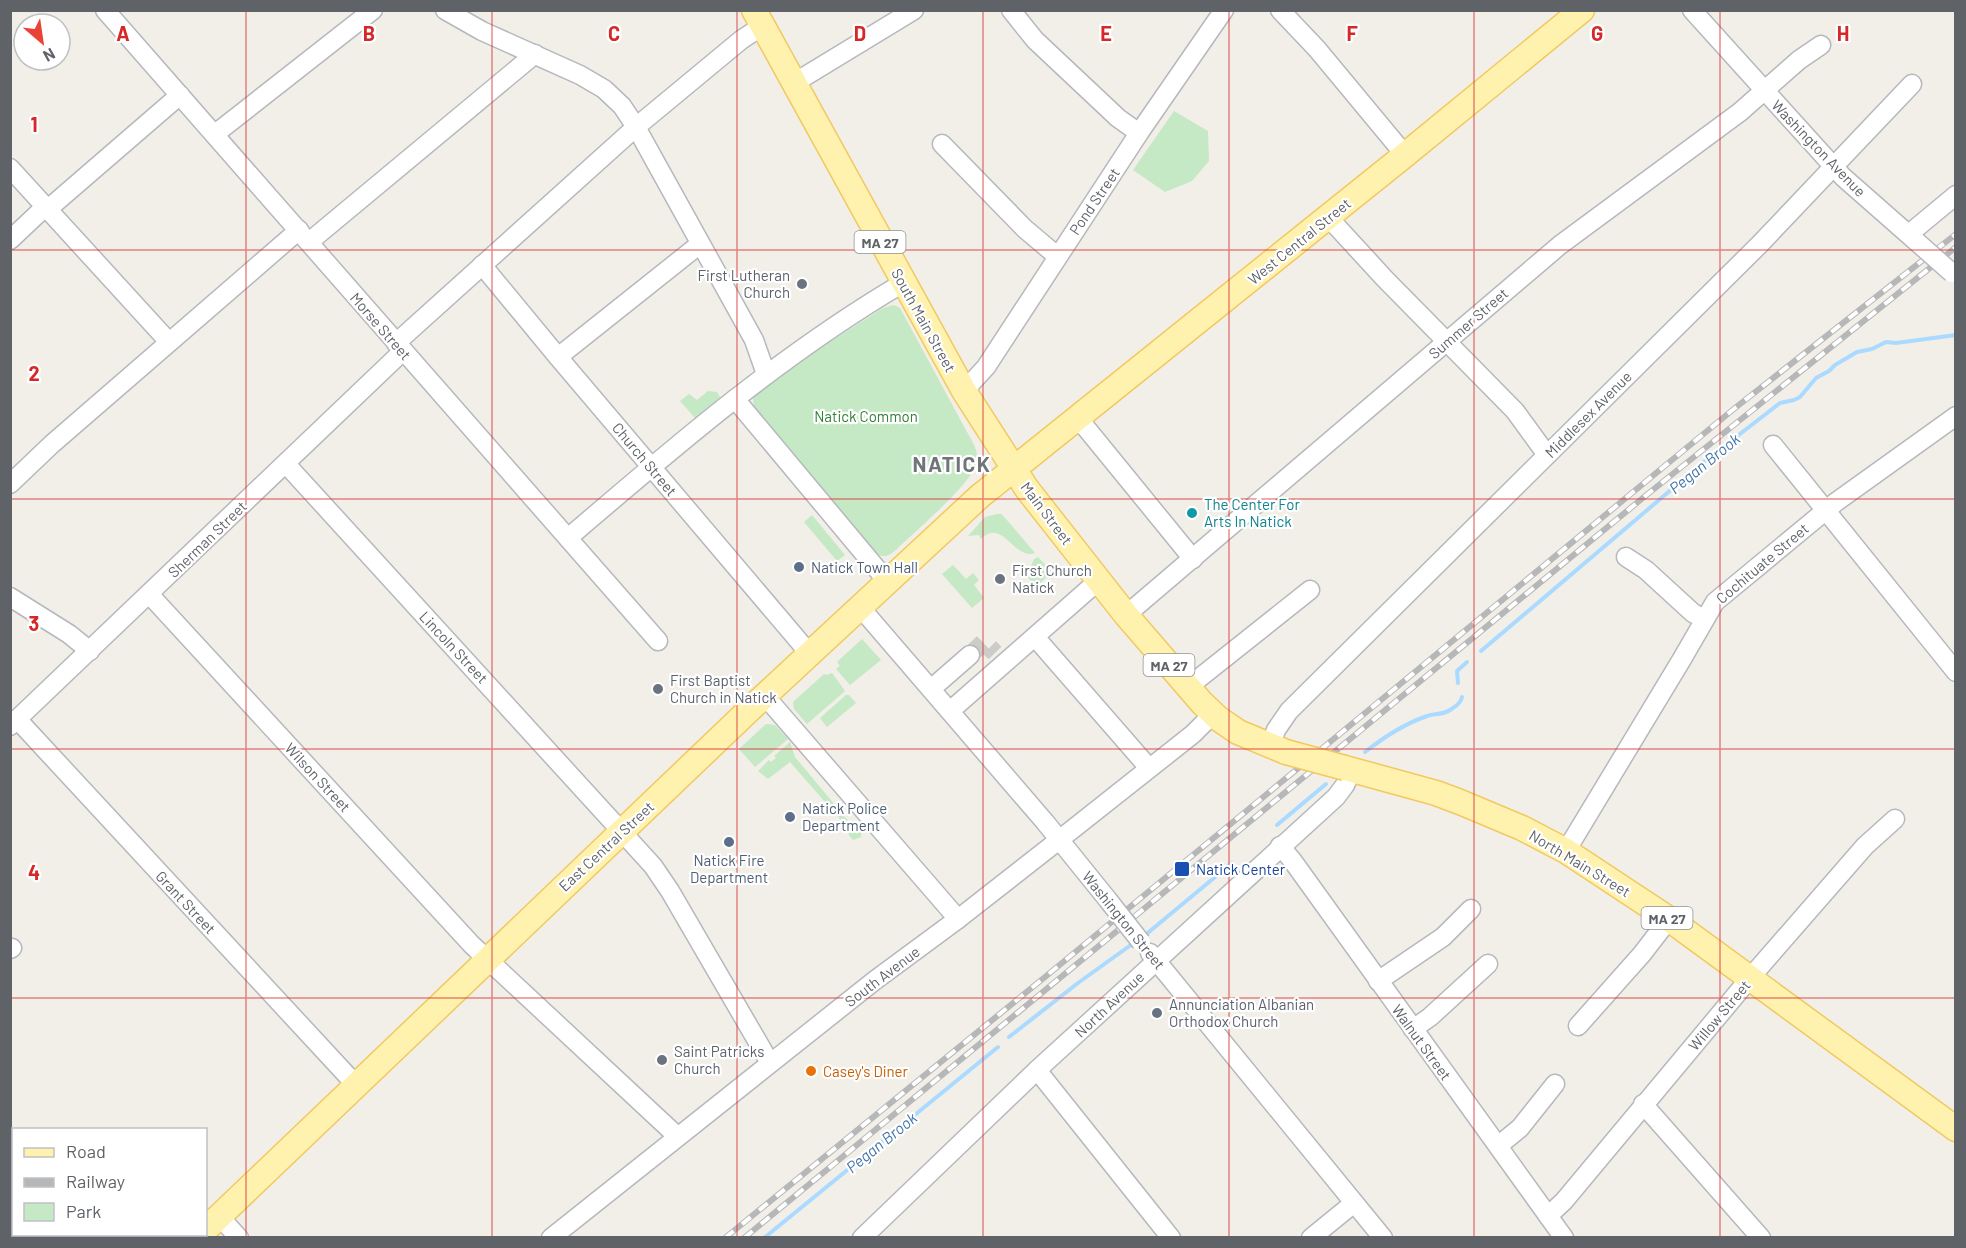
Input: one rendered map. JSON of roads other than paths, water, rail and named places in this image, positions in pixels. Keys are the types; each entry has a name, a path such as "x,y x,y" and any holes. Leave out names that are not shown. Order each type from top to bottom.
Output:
{"main road":[{"name":"West Central Street","path":"1013,469 1582,10"},
{"name":"South Main Street","path":"758,18 963,391 1013,469"},
{"name":"Main Street","path":"1013,469 1098,581 1213,714 1238,732 1278,749"},
{"name":"East Central Street","path":"212,1223 809,653 980,496 1013,469"},
{"name":"North Main Street","path":"1278,749 1436,793 1530,832 1566,851 1669,919 1956,1129"}],"street":[{"name":"Morse Street","path":"105,10 658,641"},
{"path":"215,134 373,10"},
{"path":"445,10 482,32 580,75 604,89 622,105 754,340 766,374"},
{"path":"794,83 914,10"},
{"path":"1011,10 1035,40 1118,118 1139,133"},
{"name":"Pond Street","path":"963,391 986,368 1057,255 1224,10"},
{"path":"1280,10 1317,49 1405,155"},
{"name":"Washington Avenue","path":"1692,10 1834,167 1954,274"},
{"name":"Sherman Street","path":"14,723 286,464 482,265 636,127 741,40 758,18"},
{"name":"Summer Street","path":"1126,615 1560,245 1764,92 1799,60 1821,45"},
{"path":"10,484 52,444 169,342 535,54"},
{"name":"Middlesex Avenue","path":"1278,749 1276,730 1289,711 1775,229 1912,84"},
{"path":"10,240 180,95"},
{"path":"942,144 1025,229 1057,255"},
{"path":"10,168 169,342"},
{"path":"1913,238 1956,195"},
{"path":"1328,217 1385,279 1515,411 1547,455"},
{"path":"558,357 700,244"},
{"name":"Church Street","path":"482,265 809,653"},
{"path":"568,537 766,374 903,283"},
{"path":"735,399 888,581"},
{"name":"Cochituate Street","path":"1566,851 1704,619 1720,597 1825,510 1956,416"},
{"path":"1078,418 1193,559"},
{"path":"1773,445 1956,672"},
{"name":"Lincoln Street","path":"286,464 653,866 666,884 770,1063"},
{"path":"1626,557 1646,570 1693,613 1704,619"},
{"path":"950,711 1000,657 1035,637 1098,581"},
{"path":"1188,687 1310,590"},
{"name":"Wilson Street","path":"149,594 487,959 677,1136"},
{"path":"10,597 69,634 90,651"},
{"name":"Washington Street","path":"860,607 1059,840 1383,1238"},
{"path":"1035,637 1149,768"},
{"path":"931,689 970,655"},
{"path":"765,696 958,919"},
{"name":"South Avenue","path":"551,1238 874,981 1059,840 1213,714"},
{"name":"Grant Street","path":"14,723 356,1085"},
{"name":"North Avenue","path":"861,1238 1037,1070 1341,791 1348,769"},
{"name":"Willow Street","path":"1548,1216 1564,1201 1643,1104 1865,846 1895,819"},
{"name":"Walnut Street","path":"1280,846 1564,1238"},
{"path":"1378,981 1443,937 1471,909"},
{"path":"1578,1026 1642,954 1669,919"},
{"path":"1413,1029 1438,1010 1488,964"},
{"path":"1037,1070 1171,1238"},
{"path":"1498,1146 1520,1128 1555,1084"},
{"path":"1643,1104 1761,1238"},
{"path":"1311,1238 1354,1203"},
{"path":"212,1223 239,1238"}],"waterway":[{"name":"Pegan Brook","path":"1481,651 1705,461 1780,403 1800,397 1816,378 1835,365 1857,352 1872,349 1886,342 1896,343 1956,335"},
{"name":"Pegan Brook","path":"1458,683 1457,671 1467,662"},
{"name":"Pegan Brook","path":"1365,752 1410,723 1427,716 1447,712 1458,704 1462,697"},
{"name":"Pegan Brook","path":"1277,825 1326,784"},
{"name":"Pegan Brook","path":"1144,936 1232,863"},
{"name":"Pegan Brook","path":"1009,1037 1135,942"},
{"name":"Pegan Brook","path":"764,1238 998,1047"}],"tunnel":[{"path":"970,655 984,642 995,653"}],"railway":[{"path":"725,1238 1735,408 1956,234"},
{"path":"744,1238 1644,497 1956,247"}],"place":[{"name":"First Lutheran Church","path":"802,284"},
{"name":"The Center For Arts In Natick","path":"1192,513"},
{"name":"Natick Town Hall","path":"799,567"},
{"name":"First Church Natick","path":"1000,579"},
{"name":"First Baptist Church in Natick","path":"658,689"},
{"name":"Natick Police Department","path":"790,817"},
{"name":"Natick Fire Department","path":"729,842"},
{"name":"Natick Center","path":"1182,869"},
{"name":"Annunciation Albanian Orthodox Church","path":"1157,1013"},
{"name":"Saint Patricks Church","path":"662,1060"},
{"name":"Casey's Diner","path":"811,1071"}],"district":[{"name":"NATICK","path":"952,463"}],"park label":[{"name":"Natick Common","path":"866,416"}]}
